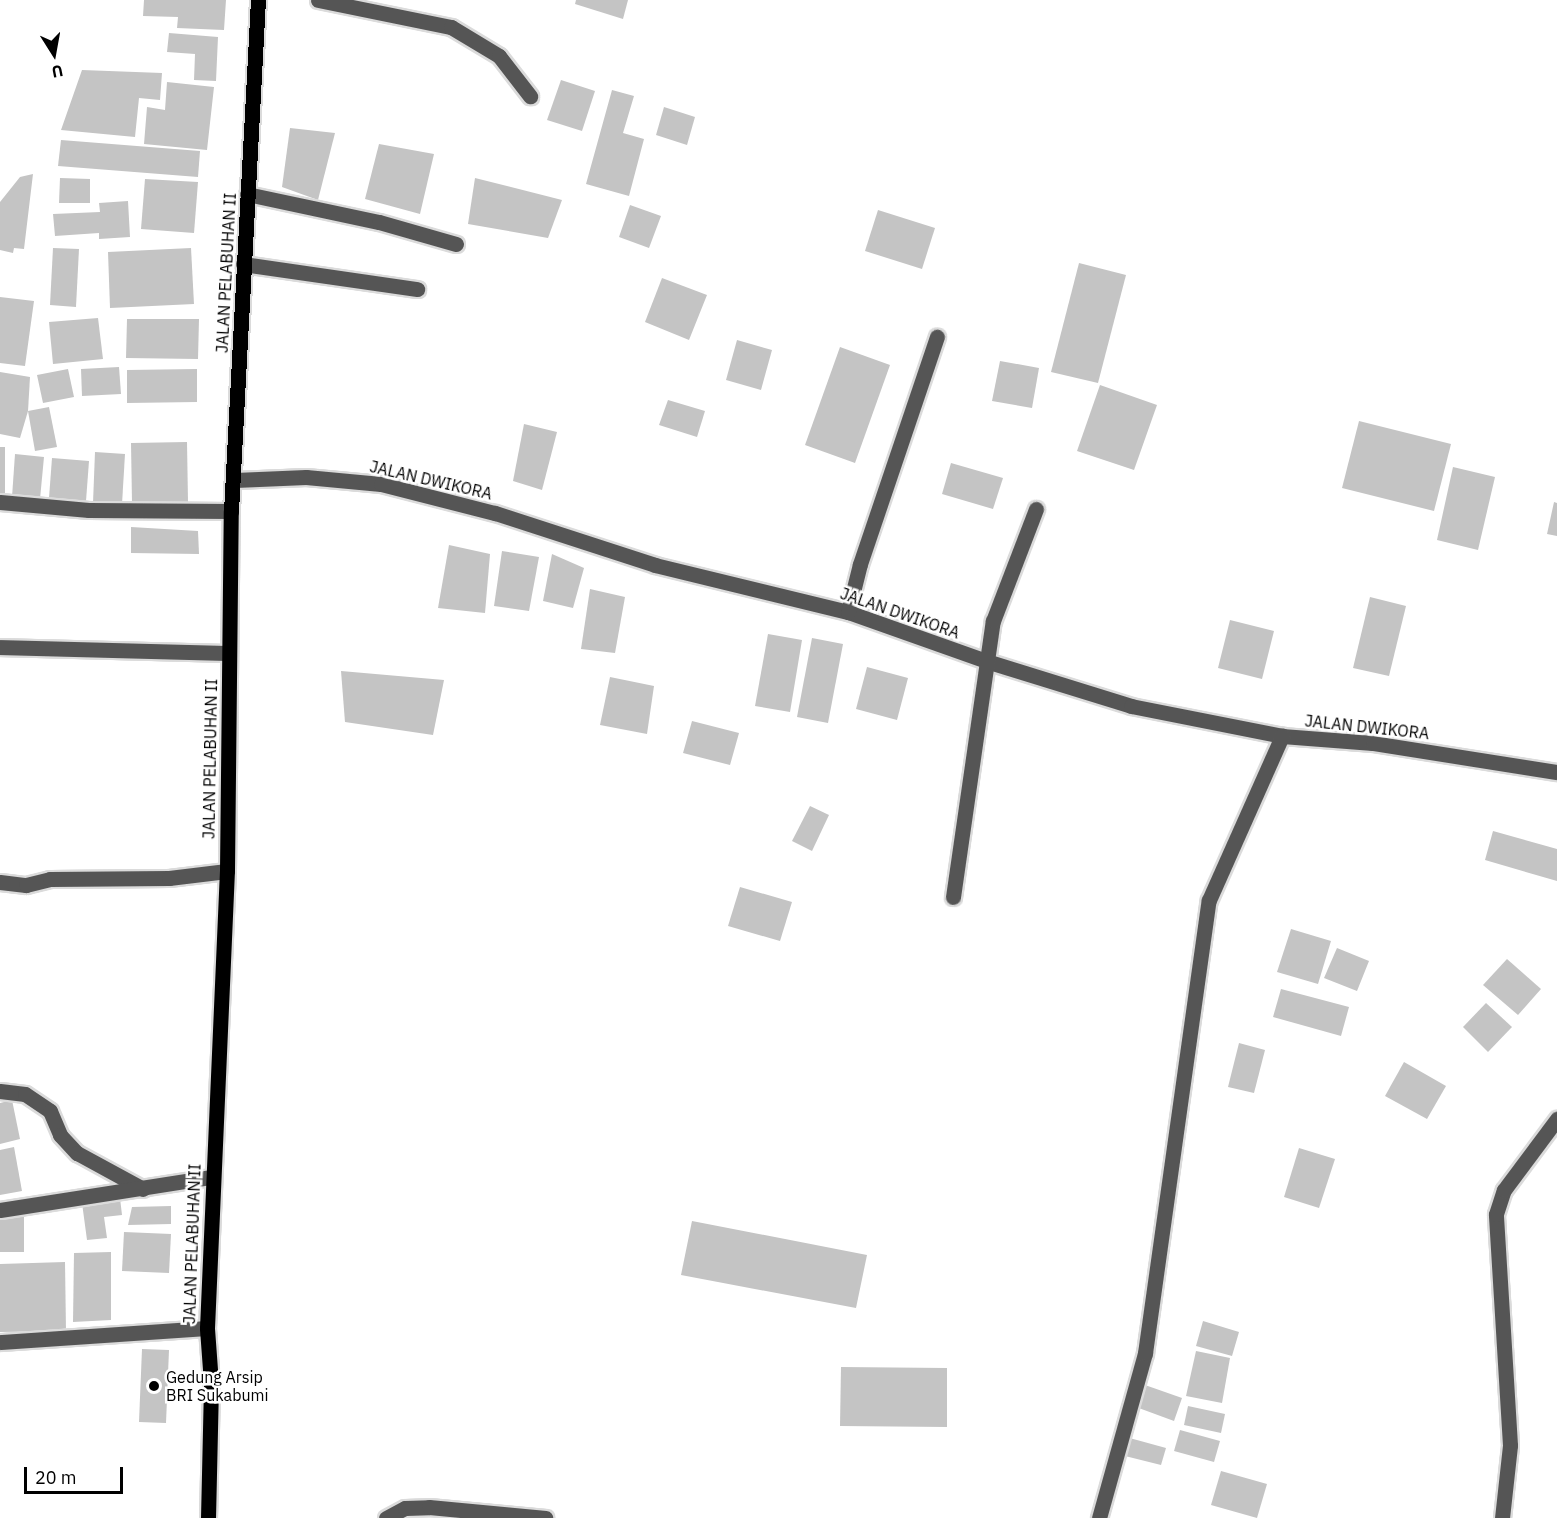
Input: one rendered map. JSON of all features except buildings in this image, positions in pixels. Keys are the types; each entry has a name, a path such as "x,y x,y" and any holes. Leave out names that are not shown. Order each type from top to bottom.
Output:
{"main road":[{"name":"JALAN PELABUHAN II","path":"208,1518 211,1383 207,1328 211,1177 227,871 231,511 236,480 243,264 258,0"}],"street":[{"path":"318,0 451,27 499,56 530,96"},
{"path":"247,194 379,222 456,244"},
{"path":"243,264 417,289"},
{"path":"848,612 860,564 937,337"},
{"name":"JALAN DWIKORA","path":"236,480 306,477 381,484 495,513 655,565 848,612 986,661 1131,706 1282,736 1373,743 1557,772"},
{"path":"0,502 89,510 231,511"},
{"path":"953,897 993,621 1036,509"},
{"path":"0,647 229,653"},
{"path":"1099,1518 1145,1353 1209,900 1282,736"},
{"path":"0,882 26,885 50,879 169,878 227,871"},
{"path":"0,1091 25,1094 50,1111 60,1135 77,1153 143,1188"},
{"path":"1502,1518 1510,1445 1496,1214 1504,1190 1557,1119"},
{"path":"0,1210 211,1177"},
{"path":"0,1342 207,1328"},
{"path":"386,1518 405,1508 429,1507 545,1518"}],"place":[{"name":"Gedung Arsip BRI Sukabumi","path":"154,1386"}]}
